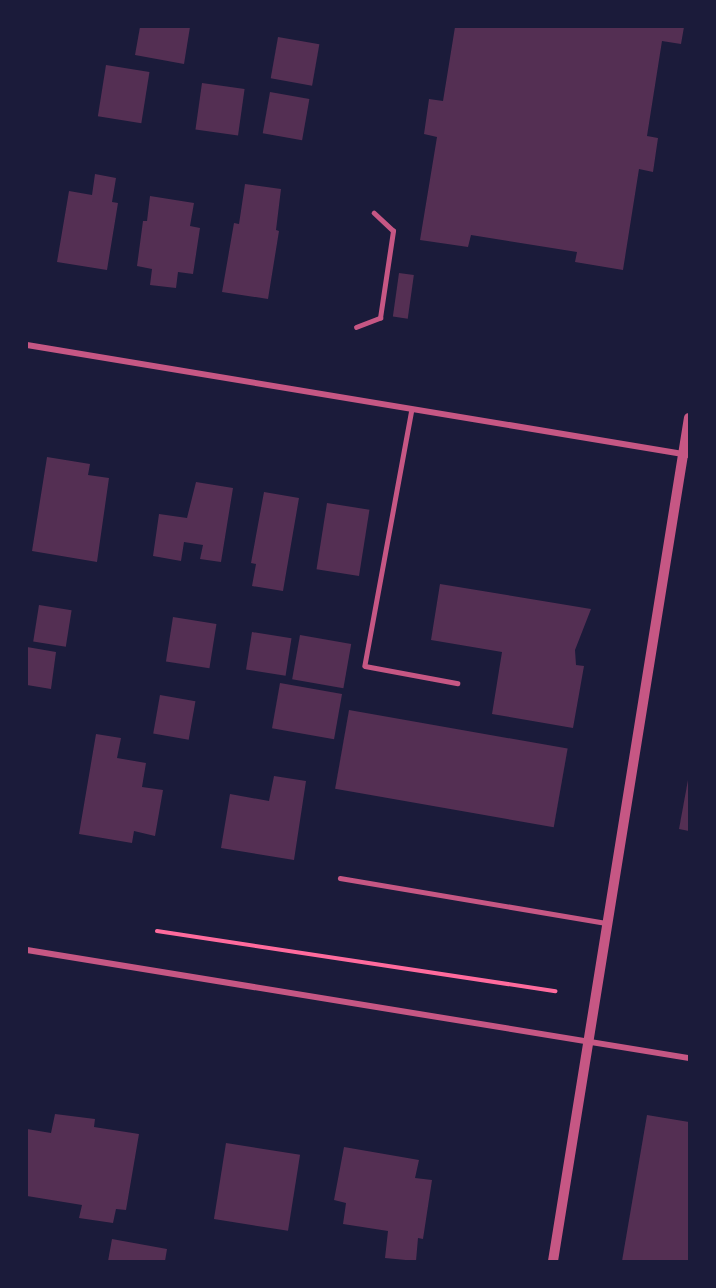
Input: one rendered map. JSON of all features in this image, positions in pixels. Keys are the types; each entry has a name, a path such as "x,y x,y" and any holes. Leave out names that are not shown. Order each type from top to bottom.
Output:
{"street":[{"path":"27,345 686,454"},
{"path":"553,1261 686,454 689,418"},
{"path":"27,950 689,1058"}],"lane":[{"path":"357,327 380,318 393,231 374,213"},
{"path":"412,409 364,666 457,683"},
{"path":"340,878 607,923"}],"path":[{"path":"157,931 556,991"}],"building":[{"path":"140,27 190,27 184,64 135,55"},
{"path":"455,27 684,27 681,44 662,41 647,136 658,138 653,172 639,169 623,270 575,262 577,252 471,235 468,247 420,240 437,137 424,134 429,99 443,101"},
{"path":"278,37 319,44 312,86 271,78"},
{"path":"106,65 149,72 141,123 98,116"},
{"path":"202,83 245,89 238,136 195,130"},
{"path":"270,92 309,99 302,140 263,133"},
{"path":"95,174 116,178 112,202 118,203 107,270 57,262 69,191 92,195"},
{"path":"245,184 281,189 276,230 279,231 268,299 222,292 234,223 239,224"},
{"path":"150,196 194,203 190,226 200,228 193,274 178,272 176,288 150,285 152,269 137,266 143,221 147,221"},
{"path":"399,273 414,275 408,319 393,317"},
{"path":"47,457 90,464 88,475 109,478 97,562 32,551"},
{"path":"196,482 233,488 221,562 200,559 203,545 184,542 181,561 153,556 159,514 187,518"},
{"path":"264,492 299,498 283,591 252,586 256,564 251,563"},
{"path":"327,503 369,510 359,576 317,569"},
{"path":"440,584 591,609 575,650 576,665 584,666 573,728 492,714 502,652 431,640"},
{"path":"39,605 72,610 66,647 33,642"},
{"path":"173,617 216,624 209,668 166,661"},
{"path":"252,632 292,638 286,676 246,670"},
{"path":"300,635 351,644 343,688 292,679"},
{"path":"27,647 56,652 51,689 27,685"},
{"path":"280,683 342,694 334,739 272,728"},
{"path":"160,695 195,701 189,740 153,733"},
{"path":"349,710 568,749 554,827 335,789"},
{"path":"96,734 121,738 117,758 146,763 142,787 163,790 155,836 134,831 132,843 79,834"},
{"path":"274,776 306,781 294,860 221,848 230,794 269,801"},
{"path":"689,780 689,831 679,829"},
{"path":"55,1114 95,1119 94,1127 139,1134 126,1210 116,1209 113,1223 79,1218 82,1205 27,1196 27,1129 51,1133"},
{"path":"647,1115 689,1122 689,1261 622,1261"},
{"path":"226,1143 300,1155 288,1231 214,1219"},
{"path":"344,1147 419,1160 415,1178 432,1180 423,1239 418,1238 416,1261 385,1258 388,1231 343,1224 346,1203 334,1200"},
{"path":"112,1239 167,1249 165,1261 108,1261"}]}
